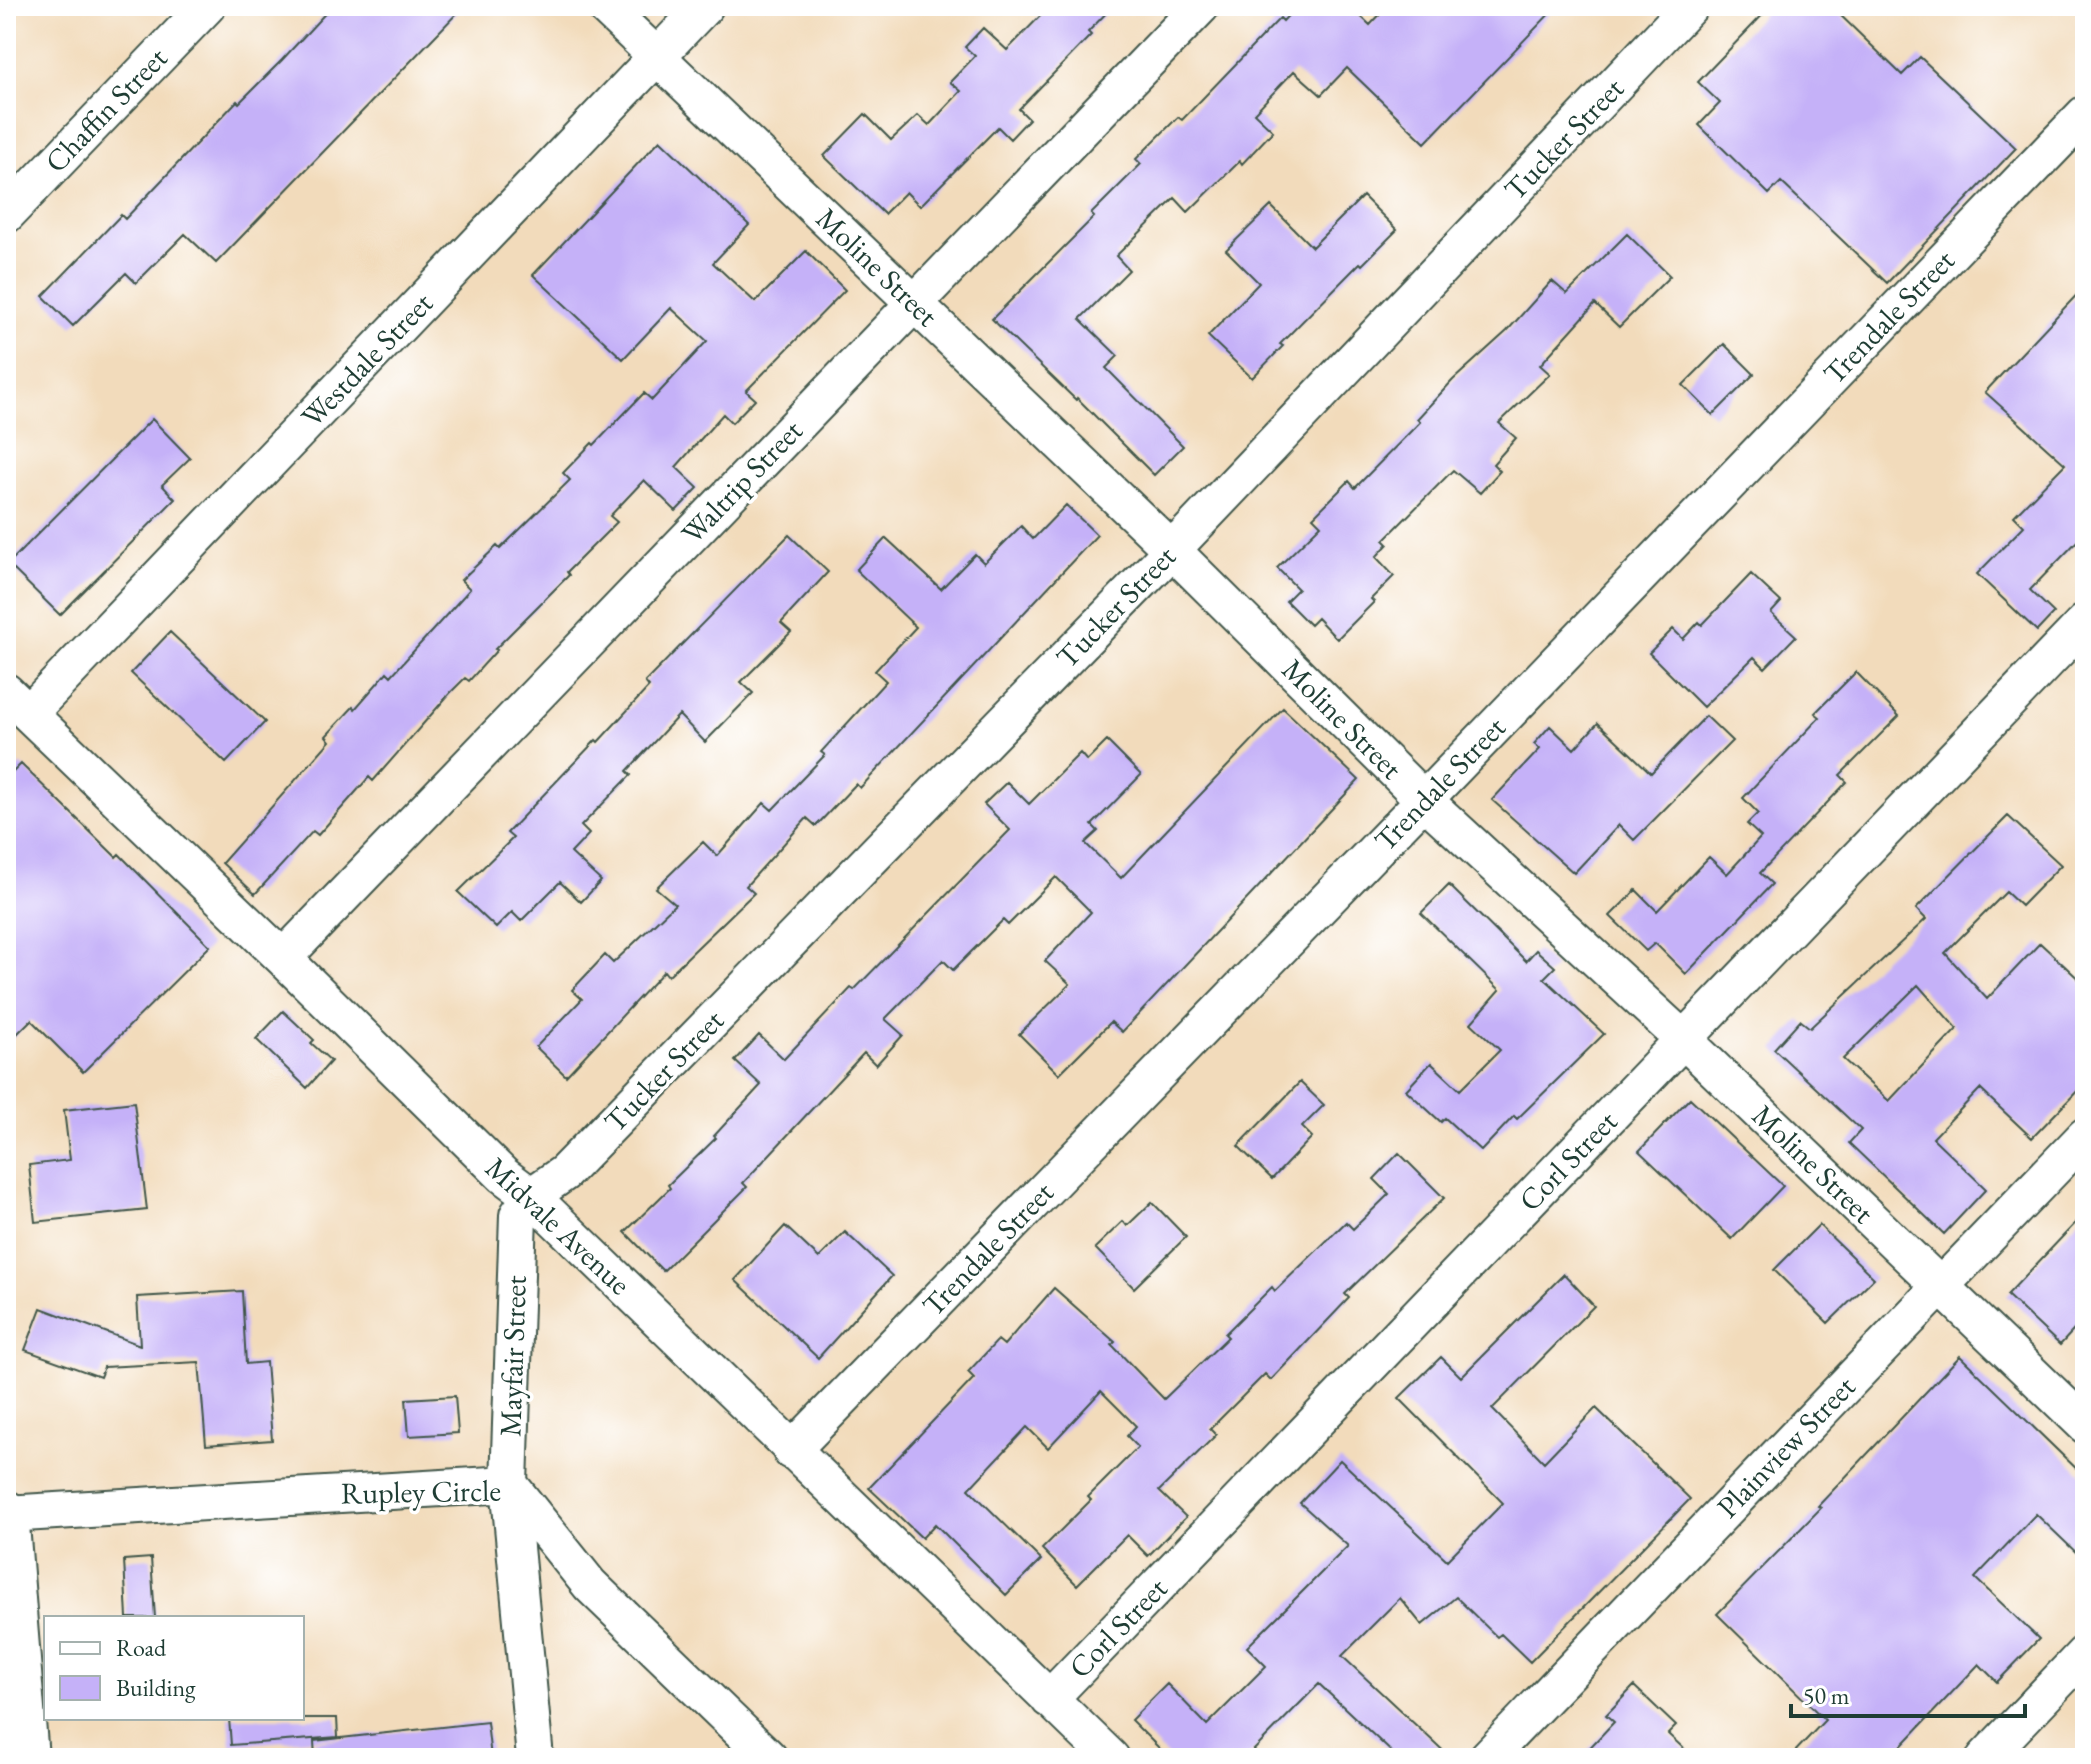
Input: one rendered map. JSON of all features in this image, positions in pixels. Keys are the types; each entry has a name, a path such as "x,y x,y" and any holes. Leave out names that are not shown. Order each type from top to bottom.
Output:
{"main road":[{"path":"6,1514 26,1758"}],"street":[{"name":"Chaffin Street","path":"6,215 207,6"},
{"name":"Moline Street","path":"604,6 1172,550 1424,800 1684,1040 2085,1425"},
{"name":"Westdale Street","path":"18,703 705,6"},
{"name":"Waltrip Street","path":"283,958 1201,6"},
{"name":"Tucker Street","path":"531,1196 564,1173 1172,550 1690,6"},
{"name":"Trendale Street","path":"791,1451 2081,128"},
{"name":"Corl Street","path":"1049,1699 2085,622"},
{"name":"Midvale Avenue","path":"18,703 503,1175 531,1196 1111,1758"},
{"name":"Plainview Street","path":"1487,1758 2085,1136"},
{"name":"Mayfair Street","path":"531,1196 518,1215 509,1484 535,1758"},
{"name":"Rupley Circle","path":"6,1514 509,1484 590,1585 769,1758"},
{"path":"1985,1758 2085,1653"}],"building":[{"path":"332,6 464,6 216,263 185,234 136,283 126,273 73,326 43,296 121,215 125,219"},
{"path":"1050,6 1113,6 1088,32 1091,35 1019,109 1029,119 1010,139 998,127 920,206 906,192 884,214 824,156 865,114 891,140 918,115 929,125 961,91 950,82 975,56 965,47 983,28 1007,50"},
{"path":"1297,6 1350,6 1370,25 1388,6 1557,6 1425,143 1347,68 1321,95 1294,71 1254,113 1273,131 1242,164 1240,161 1188,212 1175,198 1116,256 1129,270 1080,319 1118,356 1106,368 1183,446 1154,475 992,319 1094,217 1091,214 1141,164 1136,159 1178,117 1182,120 1280,18 1283,21"},
{"path":"1771,6 1831,6 1902,75 1920,57 2016,148 1887,283 1781,182 1769,194 1699,125 1720,103 1698,82"},
{"path":"660,140 749,225 713,263 755,302 806,251 845,290 746,391 755,399 732,423 723,414 676,467 698,488 676,511 644,480 610,516 617,522 567,572 569,575 495,649 469,681 465,678 451,692 373,781 369,777 318,835 313,831 255,894 222,863 330,741 326,736 387,672 391,676 470,589 461,580 497,546 500,549 570,480 563,473 592,443 594,445 644,393 652,400 707,341 671,308 623,359 533,275"},
{"path":"1363,196 1397,230 1280,344 1283,346 1252,378 1208,336 1259,283 1226,250 1271,206 1312,247"},
{"path":"1627,234 1670,276 1619,327 1595,304 1540,365 1550,374 1499,423 1516,438 1493,464 1500,471 1480,493 1453,470 1384,540 1388,544 1376,557 1394,576 1371,599 1374,602 1337,639 1317,618 1310,625 1286,601 1298,589 1277,568 1321,525 1313,517 1349,481 1355,488 1420,422 1417,419 1453,380 1507,331 1552,281 1567,294"},
{"path":"2085,286 2085,533 2030,590 2054,613 2037,631 1977,574 2024,526 2014,516 2065,464 1985,392"},
{"path":"1724,344 1754,374 1713,415 1683,385"},
{"path":"152,419 190,458 162,485 175,499 60,615 8,564"},
{"path":"1066,505 1097,535 860,788 856,784 816,826 807,818 746,886 754,893 668,976 664,971 566,1076 536,1047 582,999 572,990 605,955 613,963 675,904 656,888 703,842 717,856 764,803 772,810 825,755 821,752 886,681 875,671 916,627 856,570 886,538 941,589 975,554 984,563 1021,526 1033,539"},
{"path":"789,535 828,572 781,623 791,632 741,682 753,693 705,742 679,715 627,771 631,775 581,826 589,834 571,853 601,881 581,902 560,882 521,921 512,912 496,928 458,892 513,838 507,833 649,687 645,682"},
{"path":"1751,574 1781,602 1771,613 1796,636 1765,668 1754,657 1703,707 1649,653 1673,629 1683,639 1699,622 1702,625"},
{"path":"170,632 265,722 226,763 131,673"},
{"path":"1856,672 1899,716 1840,775 1847,782 1760,873 1772,884 1686,974 1655,943 1646,951 1610,916 1636,890 1657,911 1709,857 1727,874 1761,837 1747,824 1758,813 1743,798 1820,717 1815,713"},
{"path":"1283,708 1359,780 1122,1032 1111,1022 1059,1074 1019,1034 1070,984 1045,961 1091,912 1056,877 1008,925 1003,920 953,970 943,960 885,1019 903,1035 876,1065 864,1053 743,1183 747,1187 663,1271 625,1232 670,1188 668,1185 716,1138 714,1136 761,1085 735,1061 759,1035 784,1059 1010,830 984,804 1007,782 1029,804 1080,753 1087,761 1107,741 1141,775 1092,825 1098,831 1085,843 1121,878"},
{"path":"1706,716 1732,741 1634,840 1619,825 1574,873 1492,800 1540,749 1534,744 1550,726 1574,749 1598,723 1651,773"},
{"path":"21,764 116,857 119,854 210,946 83,1072 31,1020 6,1045 6,779"},
{"path":"2008,816 2061,865 2021,906 2006,892 1945,953 1987,999 2040,943 2085,985 2085,1083 2032,1138 1980,1089 1933,1138 1986,1189 1944,1234 1849,1143 1861,1130 1774,1049 1800,1020 1810,1028 1926,919 1916,909","holes":["1918,985 1957,1029 1889,1101 1843,1059"]},
{"path":"1449,885 1526,961 1536,950 1555,967 1544,978 1604,1034 1517,1119 1514,1116 1481,1151 1445,1118 1441,1122 1406,1090 1431,1063 1460,1090 1500,1050 1471,1023 1500,990 1421,913"},
{"path":"283,1011 331,1061 307,1088 256,1039"},
{"path":"1300,1082 1324,1105 1302,1127 1312,1137 1272,1179 1238,1146"},
{"path":"1690,1098 1783,1186 1732,1239 1639,1151"},
{"path":"134,1102 147,1210 35,1222 29,1165 70,1160 64,1110"},
{"path":"1399,1153 1444,1198 1345,1294 1349,1298 1271,1380 1265,1374 1210,1429 1216,1435 1159,1491 1186,1517 1148,1556 1127,1535 1077,1585 1042,1549 1138,1447 1127,1436 1136,1426 1101,1391 1048,1448 1027,1427 969,1489 1041,1560 1006,1595 935,1524 922,1538 869,1488 974,1378 968,1372 998,1340 1004,1345 1054,1288 1115,1342 1112,1345 1164,1399 1228,1337 1225,1334 1272,1287 1275,1291 1346,1222 1353,1229 1389,1194 1374,1179"},
{"path":"1152,1202 1186,1237 1134,1288 1095,1248 1123,1221 1127,1226"},
{"path":"2085,1213 2085,1318 2060,1345 2007,1295"},
{"path":"1819,1225 1874,1278 1828,1323 1774,1270"},
{"path":"785,1226 819,1258 845,1232 892,1276 818,1358 735,1280"},
{"path":"1564,1274 1594,1306 1492,1409 1544,1462 1596,1408 1690,1499 1530,1662 1501,1634 1497,1637 1456,1597 1422,1625 1400,1598 1342,1656 1451,1758 1398,1758 1319,1684 1246,1758 1169,1758 1131,1720 1167,1684 1207,1725 1266,1666 1247,1647 1348,1546 1300,1503 1340,1460 1447,1560 1503,1503 1399,1398 1441,1357 1461,1377"},
{"path":"242,1291 246,1364 266,1362 272,1440 206,1445 199,1362 104,1367 100,1377 25,1350 41,1308 140,1345 137,1297"},
{"path":"1960,1356 2085,1477 2085,1561 2036,1514 1975,1578 2039,1639 1997,1682 1979,1664 1890,1758 1789,1758 1825,1720 1717,1614 1821,1508 1818,1506"},
{"path":"455,1396 458,1433 409,1436 406,1399"},
{"path":"151,1558 155,1616 127,1616 124,1560"},
{"path":"1634,1686 1676,1726 1668,1734 1694,1758 1580,1758 1614,1722 1606,1715"},
{"path":"337,1718 338,1737 231,1745 229,1720"},
{"path":"487,1722 491,1758 315,1758 314,1741"}]}
